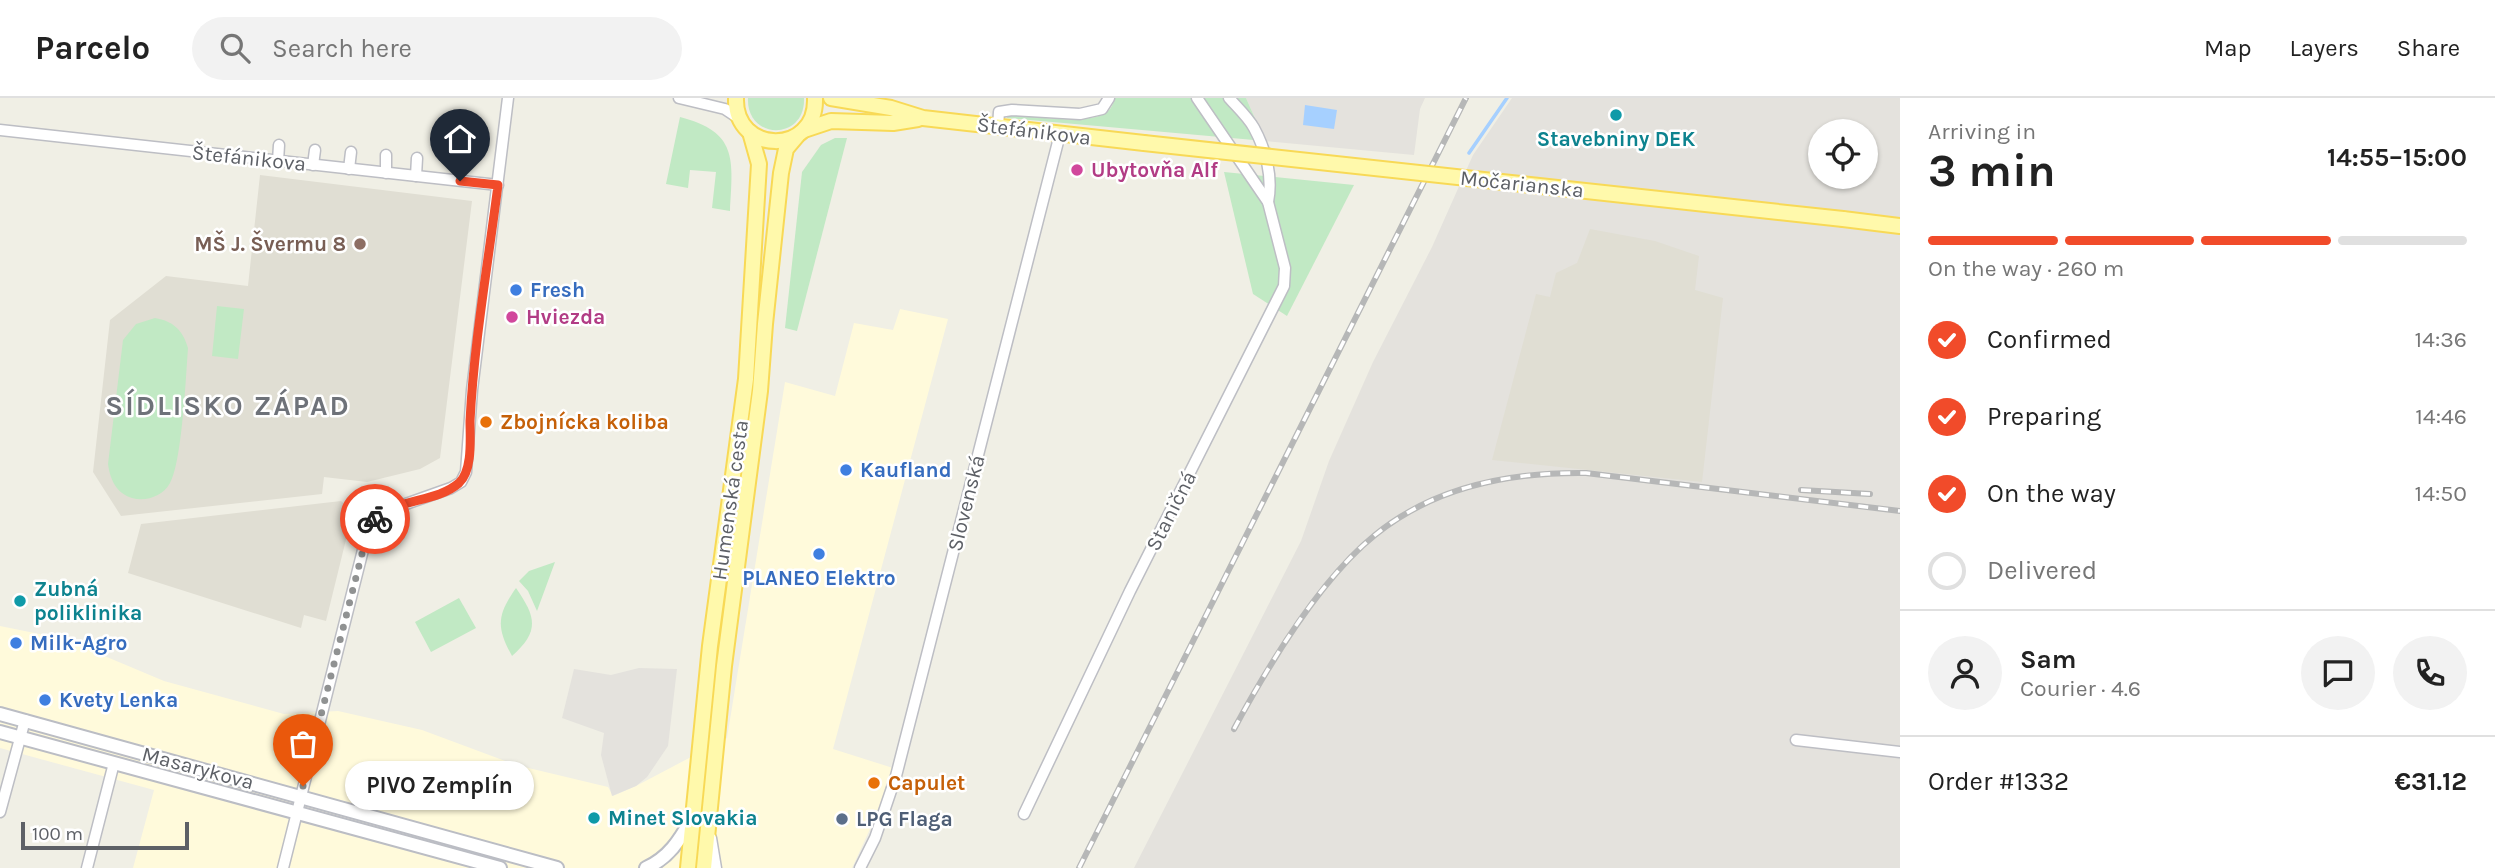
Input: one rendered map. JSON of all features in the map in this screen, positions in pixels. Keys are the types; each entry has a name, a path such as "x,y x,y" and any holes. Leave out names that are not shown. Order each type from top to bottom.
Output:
{"main road":[{"path":"736,98 740,120 750,132 769,141 783,141 831,121 893,123 923,118"},
{"name":"Humenská cesta","path":"704,868 724,666 760,391 781,173 786,149 814,112 815,98"},
{"path":"831,98 891,108 923,118"},
{"name":"Štefánikova","path":"923,118 1144,143"},
{"name":"Humenská cesta","path":"688,868 710,646 746,379 759,164 750,132"},
{"name":"Močarianska","path":"1144,143 1900,226"},
{"name":"Masarykova","path":"0,713 557,868"},
{"name":"Masarykova","path":"0,732 500,868"},
{"path":"646,868 668,854 678,843 693,816"}],"street":[{"path":"283,868 368,530 377,516 451,488 461,482 466,472 472,390 508,98"},
{"path":"678,98 725,109 740,120"},
{"path":"998,126 999,112 1012,110 1080,114 1102,109 1109,98"},
{"name":"Staničná","path":"1024,814 1130,591 1283,286 1285,268 1268,202 1197,98"},
{"name":"Staničná","path":"1229,98 1254,126 1268,162 1268,202"},
{"name":"Štefánikova","path":"0,130 498,185"},
{"name":"Slovenská","path":"860,868 875,838 896,776 1060,134"},
{"path":"278,161 279,145"},
{"path":"313,165 315,150"},
{"path":"349,169 351,152"},
{"path":"386,155 386,173"},
{"path":"416,176 417,158"},
{"path":"0,812 25,720"},
{"path":"1796,740 1900,752"},
{"path":"165,777 170,760"},
{"path":"87,868 114,763"},
{"path":"708,825 716,868"}],"shaded area":[{"path":"1246,98 1425,98 1420,109 1414,155 1265,141"},
{"path":"1512,98 1900,98 1900,868 1134,868 1301,541 1329,461 1373,362 1432,247 1473,155"},
{"path":"260,175 472,201 440,458 420,469 367,482 324,477 322,494 121,516 93,472 110,320 166,276 248,286"},
{"path":"1590,229 1655,241 1699,256 1695,290 1723,298 1702,482 1492,460 1536,294 1550,297 1556,273 1577,263"},
{"path":"900,309 948,319 833,749 893,768 876,816 852,868 133,868 154,790 0,748 0,626 64,639 164,681 284,714 338,711 422,730 516,765 608,787 613,796 636,786 727,738 785,382 835,396 854,323 893,330"},
{"path":"341,501 353,511 326,621 304,615 301,628 128,573 141,524"},
{"path":"639,668 677,669 668,746 647,777 636,786 612,796 601,755 604,733 562,718 574,669 611,675"}],"green space":[{"path":"748,98 804,98 802,112 796,122 787,128 776,130 765,128 756,122 750,112"},
{"path":"1115,98 1246,98 1265,141 1007,118 1008,115 1092,118 1107,112"},
{"path":"680,117 713,131 728,150 732,176 730,211 712,208 716,172 690,170 688,188 666,184"},
{"path":"835,138 847,138 797,331 785,328 802,172 821,145"},
{"path":"1224,172 1354,185 1287,316 1253,294"},
{"path":"217,306 244,309 238,359 212,356"},
{"path":"155,318 176,327 188,348 183,419 178,457 170,483 159,495 137,499 126,496 118,489 110,475 108,464 123,340 136,324"},
{"path":"555,562 537,611 528,591 519,581 529,571"},
{"path":"516,588 528,607 532,624 527,639 512,656 503,637 501,621 505,606"},
{"path":"459,598 476,628 431,652 415,622"}],"water":[{"path":"1305,105 1337,110 1334,129 1303,125"}],"waterway":[{"path":"1469,153 1507,98"}],"railway":[{"path":"1079,868 1466,98"},
{"path":"1234,729 1296,625 1334,575 1354,554 1398,518 1423,504 1475,485 1530,475 1586,473 1900,511"},
{"path":"1801,490 1870,494"}],"way so far":[{"path":"303,786 368,530 375,519"}],"place":[{"name":"Stavebniny DEK","path":"1616,115"},
{"name":"Ubytovňa Alf","path":"1077,170"},
{"name":"MŠ J. Švermu 8","path":"360,244"},
{"name":"Fresh","path":"516,290"},
{"name":"Hviezda","path":"512,317"},
{"name":"Zbojnícka koliba","path":"486,422"},
{"name":"Kaufland","path":"846,470"},
{"name":"PLANEO Elektro","path":"819,554"},
{"name":"Zubná poliklinika","path":"20,601"},
{"name":"Milk-Agro","path":"16,643"},
{"name":"Kvety Lenka","path":"45,700"},
{"name":"Capulet","path":"874,783"},
{"name":"PIVO Zemplín","path":"303,786"},
{"name":"Minet Slovakia","path":"594,818"},
{"name":"LPG Flaga","path":"842,819"}],"district":[{"name":"SÍDLISKO ZÁPAD","path":"228,405"}],"route":[{"path":"375,519 389,510 451,488 461,482 466,472 472,390 498,185 460,181"}]}
